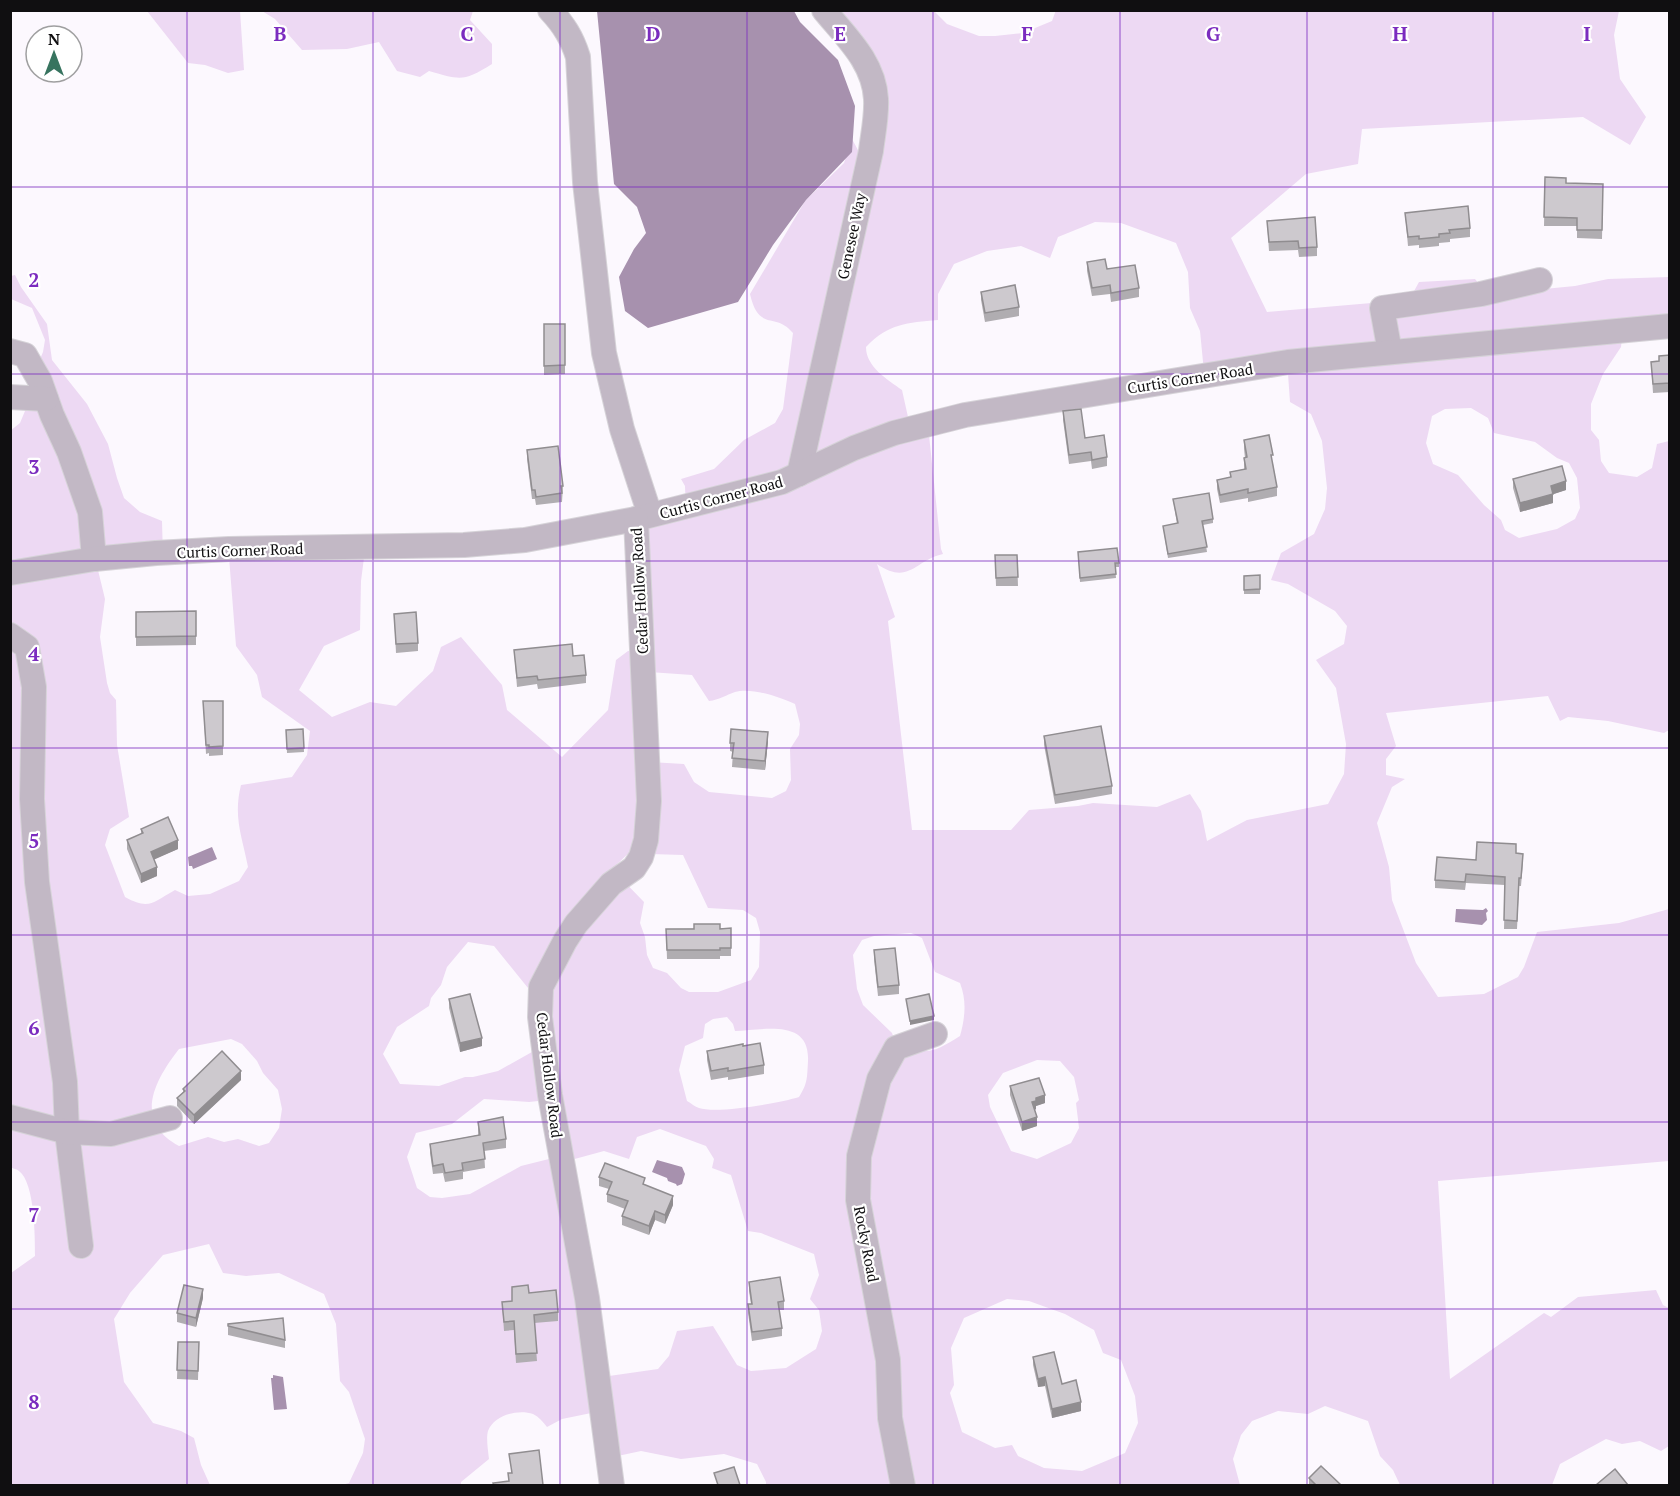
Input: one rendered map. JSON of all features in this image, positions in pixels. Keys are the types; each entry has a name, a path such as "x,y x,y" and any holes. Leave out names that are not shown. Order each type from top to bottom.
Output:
{"street":[{"name":"Cedar Hollow Road","path":"550,10 564,24 573,40 578,57 585,182 604,353 643,517 650,801 646,840 641,857 634,868 610,884 576,924 565,941 541,987 540,1017 553,1113 587,1298 612,1485"},
{"name":"Genesee Way","path":"799,474 871,151 876,111 874,87 867,64 824,10"},
{"path":"1390,352 1382,308 1481,294 1540,280"},
{"name":"Curtis Corner Road","path":"10,573 94,559 229,549 495,543 525,540 643,517 782,482 854,448 894,433 965,415 1288,362 1670,326"},
{"path":"10,351 25,355 40,381 69,452 90,512 94,559"},
{"path":"10,397 46,399"},
{"path":"10,635 27,647 34,687 32,799 37,882 65,1082 67,1132 81,1246"},
{"name":"Rocky Road","path":"903,1485 890,1418 888,1360 858,1200 859,1156 879,1079 896,1048 935,1035"},
{"path":"10,1117 67,1132 111,1134 170,1118"}],"shaded area":[{"path":"1056,10 1619,11 1614,35 1620,79 1646,117 1630,145 1583,117 1362,129 1358,164 1306,174 1231,238 1267,312 1418,299 1413,293 1419,282 1475,279 1479,284 1544,289 1575,286 1608,279 1669,277 1669,322 1623,329 1621,347 1603,374 1591,404 1591,430 1599,440 1601,461 1609,473 1637,477 1652,468 1657,444 1669,441 1669,730 1664,733 1608,721 1568,717 1560,721 1548,696 1386,713 1396,746 1386,759 1386,775 1405,779 1392,787 1377,823 1389,867 1392,900 1416,963 1438,997 1484,994 1518,977 1537,932 1619,923 1669,909 1669,1161 1438,1181 1450,1379 1544,1313 1551,1317 1578,1297 1656,1290 1663,1305 1669,1308 1669,1446 1661,1451 1640,1441 1622,1444 1606,1439 1560,1464 1552,1485 1400,1485 1393,1470 1380,1456 1368,1421 1325,1406 1308,1414 1278,1411 1252,1421 1241,1435 1233,1459 1240,1485 766,1486 757,1464 724,1454 681,1459 641,1451 613,1457 601,1411 562,1419 547,1427 533,1414 520,1412 501,1417 491,1425 487,1437 489,1459 461,1482 461,1485 342,1485 349,1483 363,1453 365,1439 349,1392 340,1381 336,1324 324,1294 279,1273 246,1276 223,1273 209,1244 163,1255 130,1293 114,1319 124,1382 153,1423 181,1431 194,1438 201,1465 210,1485 11,1485 11,1273 35,1256 35,1236 28,1187 19,1171 11,1167 10,431 20,423 30,399 32,378 43,352 45,340 32,308 11,299 11,276 15,275 47,324 52,360 87,404 108,444 124,498 140,512 162,521 163,558 97,566 105,599 100,637 107,683 110,693 116,700 117,745 129,817 110,829 105,845 125,897 133,901 150,903 175,890 188,896 210,894 239,881 248,867 238,817 241,785 292,777 307,755 310,731 262,697 257,675 236,646 229,557 365,550 361,581 360,630 324,646 299,690 332,717 370,702 396,706 433,671 441,647 461,637 502,685 507,710 562,757 608,710 616,660 628,651 644,649 644,526 686,513 685,486 681,479 714,469 744,440 775,423 783,409 793,333 780,323 763,318 754,306 750,294 805,201 844,163 852,139 859,152 876,88 829,11 934,11 947,24 979,36 1023,33 1052,21","holes":["1095,222 1121,223 1176,243 1188,272 1190,308 1200,331 1204,372 1287,360 1290,402 1311,414 1322,441 1327,488 1325,509 1314,534 1281,553 1271,580 1288,584 1335,611 1347,626 1344,644 1316,660 1336,688 1346,744 1344,774 1328,804 1247,820 1207,841 1201,811 1190,794 1157,807 1093,803 1029,810 1011,830 912,830 888,621 895,617 877,564 897,573 905,572 943,554 929,435 910,426 902,390 873,366 866,347 874,339 891,329 938,320 938,294 954,264 987,251 1021,246 1050,258 1058,237","1471,408 1488,418 1494,433 1535,442 1557,458 1569,463 1577,478 1580,508 1575,519 1557,529 1519,538 1505,530 1501,520 1484,505 1458,475 1433,464 1426,443 1432,416 1445,409","649,672 692,675 709,701 735,692 749,691 774,696 795,704 800,724 799,735 790,749 791,780 786,791 772,798 709,792 694,782 684,764 650,762","634,848 650,854 683,855 708,908 743,910 756,918 760,932 759,967 751,980 718,992 689,992 681,988 667,973 653,968 647,955 645,937 640,923 644,902 612,869","911,933 922,938 935,972 960,983 964,996 960,1036 942,1047 928,1051 913,1049 894,1039 892,1033 863,1005 857,989 853,955 862,940 874,936","468,942 494,946 528,988 529,1010 539,1048 498,1071 465,1077 439,1086 400,1084 383,1054 397,1027 429,1006 431,998 441,985 447,967","727,1017 735,1031 783,1030 793,1032 802,1038 807,1047 808,1061 806,1084 799,1097 764,1105 720,1110 699,1108 687,1101 679,1070 685,1046 703,1038 705,1024 713,1019","231,1039 242,1044 278,1090 282,1109 279,1128 269,1143 259,1146 238,1139 224,1142 208,1137 179,1146 165,1136 156,1125 152,1113 152,1100 156,1087 179,1049","1037,1060 1060,1061 1074,1077 1079,1100 1076,1103 1079,1128 1071,1143 1037,1159 1011,1151 990,1107 988,1095 1003,1073","484,1099 529,1102 557,1099 565,1155 521,1166 470,1194 442,1198 430,1197 417,1188 407,1157 416,1133 452,1124","660,1129 706,1146 714,1159 712,1168 731,1175 748,1231 761,1233 814,1254 819,1275 810,1299 819,1310 822,1331 816,1349 786,1368 751,1371 737,1365 713,1326 677,1331 669,1356 658,1369 602,1377 571,1160 604,1151 629,1159 637,1137","1007,1299 1029,1301 1065,1314 1094,1330 1103,1353 1121,1360 1135,1396 1138,1423 1125,1453 1082,1471 1044,1468 1018,1456 1012,1445 995,1448 962,1432 950,1393 954,1385 951,1348 964,1318"]},
{"path":"147,11 240,11 244,70 228,73 205,65 188,63"},
{"path":"262,11 473,11 470,20 492,44 492,64 462,78 429,71 420,77 397,71 379,42 347,49 302,50 275,19"},
{"path":"597,11 794,11 800,22 838,60 855,106 852,152 806,200 773,245 738,302 648,328 625,311 619,277 634,249 646,233 637,207 614,184"},
{"path":"212,847 217,859 193,869 189,866 188,857"},
{"path":"1486,908 1487,920 1482,925 1455,922 1456,909 1483,910"},
{"path":"657,1160 682,1167 685,1174 682,1184 677,1186 667,1178 652,1172"},
{"path":"273,1375 283,1377 287,1409 274,1410 271,1378"}],"building":[{"path":"1545,177 1566,178 1566,183 1603,184 1602,230 1577,230 1577,218 1544,217"},
{"path":"1468,206 1470,228 1449,230 1450,233 1439,234 1439,237 1419,239 1419,236 1408,237 1405,213"},
{"path":"1315,217 1317,247 1299,248 1298,241 1269,242 1267,221"},
{"path":"1105,259 1107,269 1135,265 1139,288 1111,293 1110,285 1092,288 1087,262"},
{"path":"1015,285 1019,307 985,313 981,292"},
{"path":"544,324 565,324 565,365 544,366"},
{"path":"1670,355 1670,383 1653,384 1651,362 1659,361 1659,356"},
{"path":"1081,409 1085,438 1104,435 1107,457 1092,460 1091,452 1069,455 1063,411"},
{"path":"1269,435 1277,487 1248,493 1248,489 1220,495 1217,480 1231,477 1230,472 1246,469 1244,458 1247,457 1244,440"},
{"path":"558,446 562,493 536,497 535,490 532,490 527,450"},
{"path":"1562,466 1566,481 1551,486 1553,494 1520,503 1513,479"},
{"path":"1209,493 1213,519 1202,521 1207,547 1168,554 1163,526 1178,523 1173,499"},
{"path":"1117,548 1119,563 1115,563 1116,574 1080,578 1078,552"},
{"path":"995,555 1017,555 1018,577 996,578"},
{"path":"1260,575 1260,589 1244,590 1244,576"},
{"path":"196,611 196,636 136,637 136,612"},
{"path":"416,612 418,643 396,644 394,614"},
{"path":"572,644 573,656 584,655 586,675 538,680 537,676 517,678 514,650"},
{"path":"203,701 223,701 223,746 209,747 206,745"},
{"path":"1101,726 1112,786 1055,795 1044,736"},
{"path":"303,729 304,748 287,749 286,730"},
{"path":"731,729 768,732 765,761 732,758 734,743 730,743"},
{"path":"168,817 178,840 151,852 157,867 141,874 127,840 143,833 141,829"},
{"path":"1477,842 1516,844 1516,853 1523,854 1521,878 1519,878 1517,921 1504,920 1505,877 1466,874 1465,882 1435,880 1437,857 1476,860"},
{"path":"694,924 720,924 720,929 731,928 731,948 667,950 666,929 694,929"},
{"path":"895,948 899,985 878,987 874,950"},
{"path":"470,994 482,1038 460,1043 449,999"},
{"path":"929,994 934,1016 910,1021 906,999"},
{"path":"760,1043 764,1065 728,1071 728,1068 711,1071 707,1051"},
{"path":"222,1051 241,1071 194,1115 177,1098 185,1091 183,1089"},
{"path":"1039,1078 1045,1095 1032,1102 1037,1117 1022,1122 1010,1086"},
{"path":"503,1117 506,1139 483,1143 485,1159 462,1163 463,1170 445,1173 443,1164 433,1166 430,1144 480,1135 478,1122"},
{"path":"605,1163 645,1178 643,1184 673,1196 665,1215 655,1211 649,1226 622,1216 628,1201 607,1194 612,1182 599,1177"},
{"path":"780,1277 784,1301 778,1302 782,1328 752,1332 748,1304 752,1304 749,1282"},
{"path":"184,1285 203,1289 196,1318 177,1313"},
{"path":"528,1285 529,1293 556,1290 558,1312 534,1315 537,1353 516,1354 514,1321 504,1322 502,1302 512,1301 512,1287"},
{"path":"283,1318 285,1340 228,1326 228,1324"},
{"path":"178,1342 199,1342 198,1371 177,1370"},
{"path":"1054,1352 1062,1384 1076,1380 1081,1402 1052,1409 1045,1377 1038,1379 1033,1357"},
{"path":"539,1450 543,1485 494,1485 493,1483 509,1481 508,1473 512,1473 509,1454"},
{"path":"1321,1466 1341,1485 1316,1485 1309,1478"},
{"path":"734,1467 740,1485 718,1485 714,1473"},
{"path":"1615,1469 1628,1485 1596,1485"}]}
